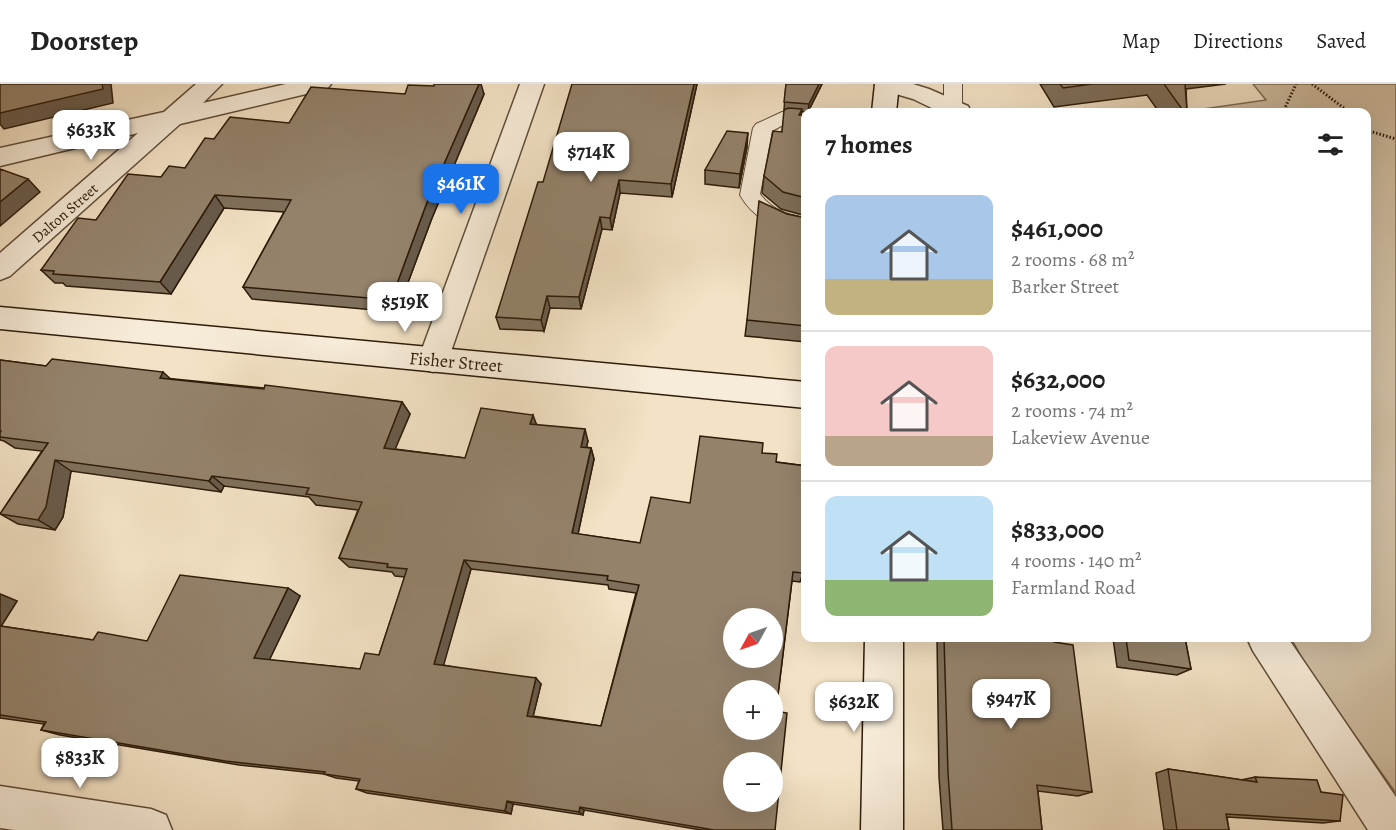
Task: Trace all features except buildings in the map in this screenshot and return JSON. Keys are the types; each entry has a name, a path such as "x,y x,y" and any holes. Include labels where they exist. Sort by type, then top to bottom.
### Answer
{"street":[{"name":"Dalton Street","path":"0,269 210,84"},
{"path":"0,157 319,84"},
{"path":"433,360 532,84"},
{"path":"884,108 887,84 955,101"},
{"name":"Fisher Street","path":"0,318 801,395"},
{"path":"882,830 884,642"},
{"path":"1269,642 1393,830"},
{"path":"0,807 151,830"}],"lane":[{"path":"801,119 782,118 763,128 750,195 757,207 767,216 801,225"}],"path":[{"path":"1285,108 1296,84"},
{"path":"1312,84 1344,108"},
{"path":"1371,130 1396,139"}],"shaded area":[{"path":"1253,84 1396,84 1396,793 1311,674 1293,642 1371,642 1371,108 1210,108 1266,100"}]}
